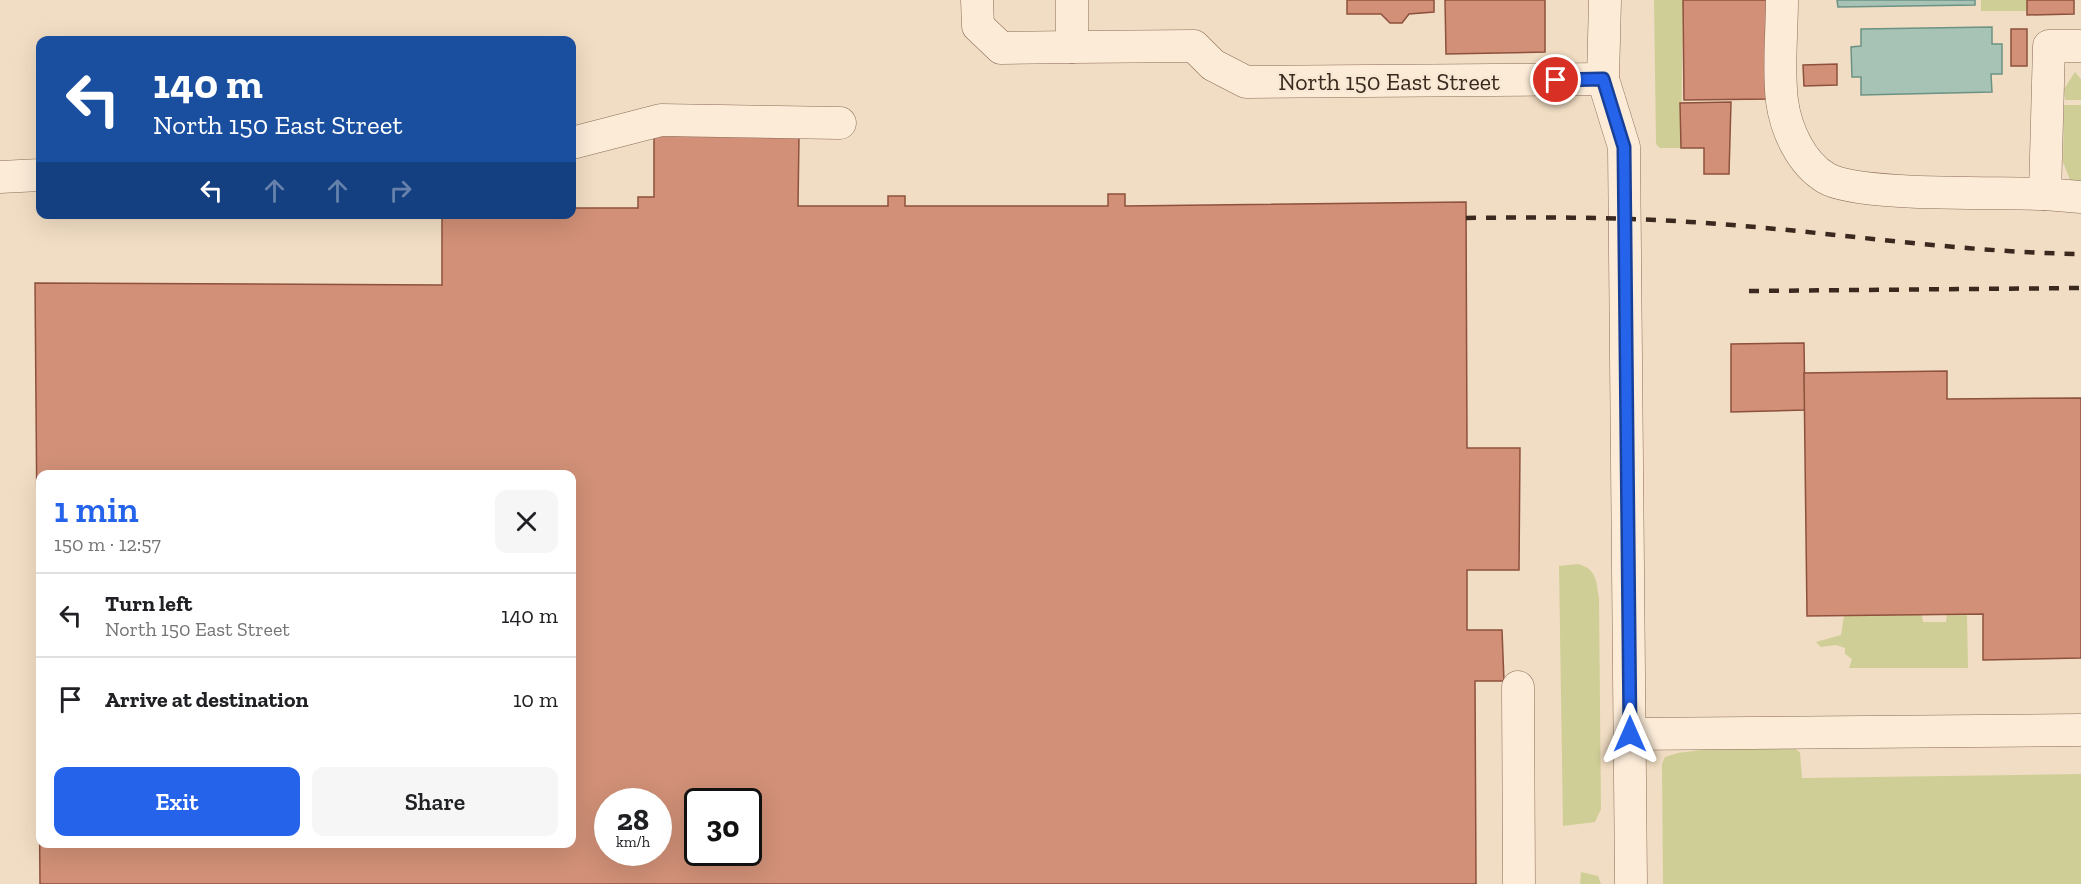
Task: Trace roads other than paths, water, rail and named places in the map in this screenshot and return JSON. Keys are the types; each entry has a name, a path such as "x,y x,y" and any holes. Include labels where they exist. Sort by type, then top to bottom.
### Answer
{"street":[{"path":"977,0 978,26 1001,48 1072,47 1072,0"},
{"path":"1605,0 1603,79 1624,147 1631,884"},
{"path":"1782,0 1782,102 1794,143 1808,163 1827,179 1862,189 2081,196"},
{"name":"North 150 East Street","path":"1072,47 1194,46 1213,64 1246,82 1603,79"},
{"path":"2045,194 2049,46 2081,46"},
{"path":"576,142 661,120 840,123"},
{"path":"0,177 36,175"},
{"path":"1518,687 1520,884"},
{"path":"1630,734 2081,730"}],"railway":[{"path":"1466,218 1662,220 1983,249 2081,254"},
{"path":"1749,291 2081,288"}]}
